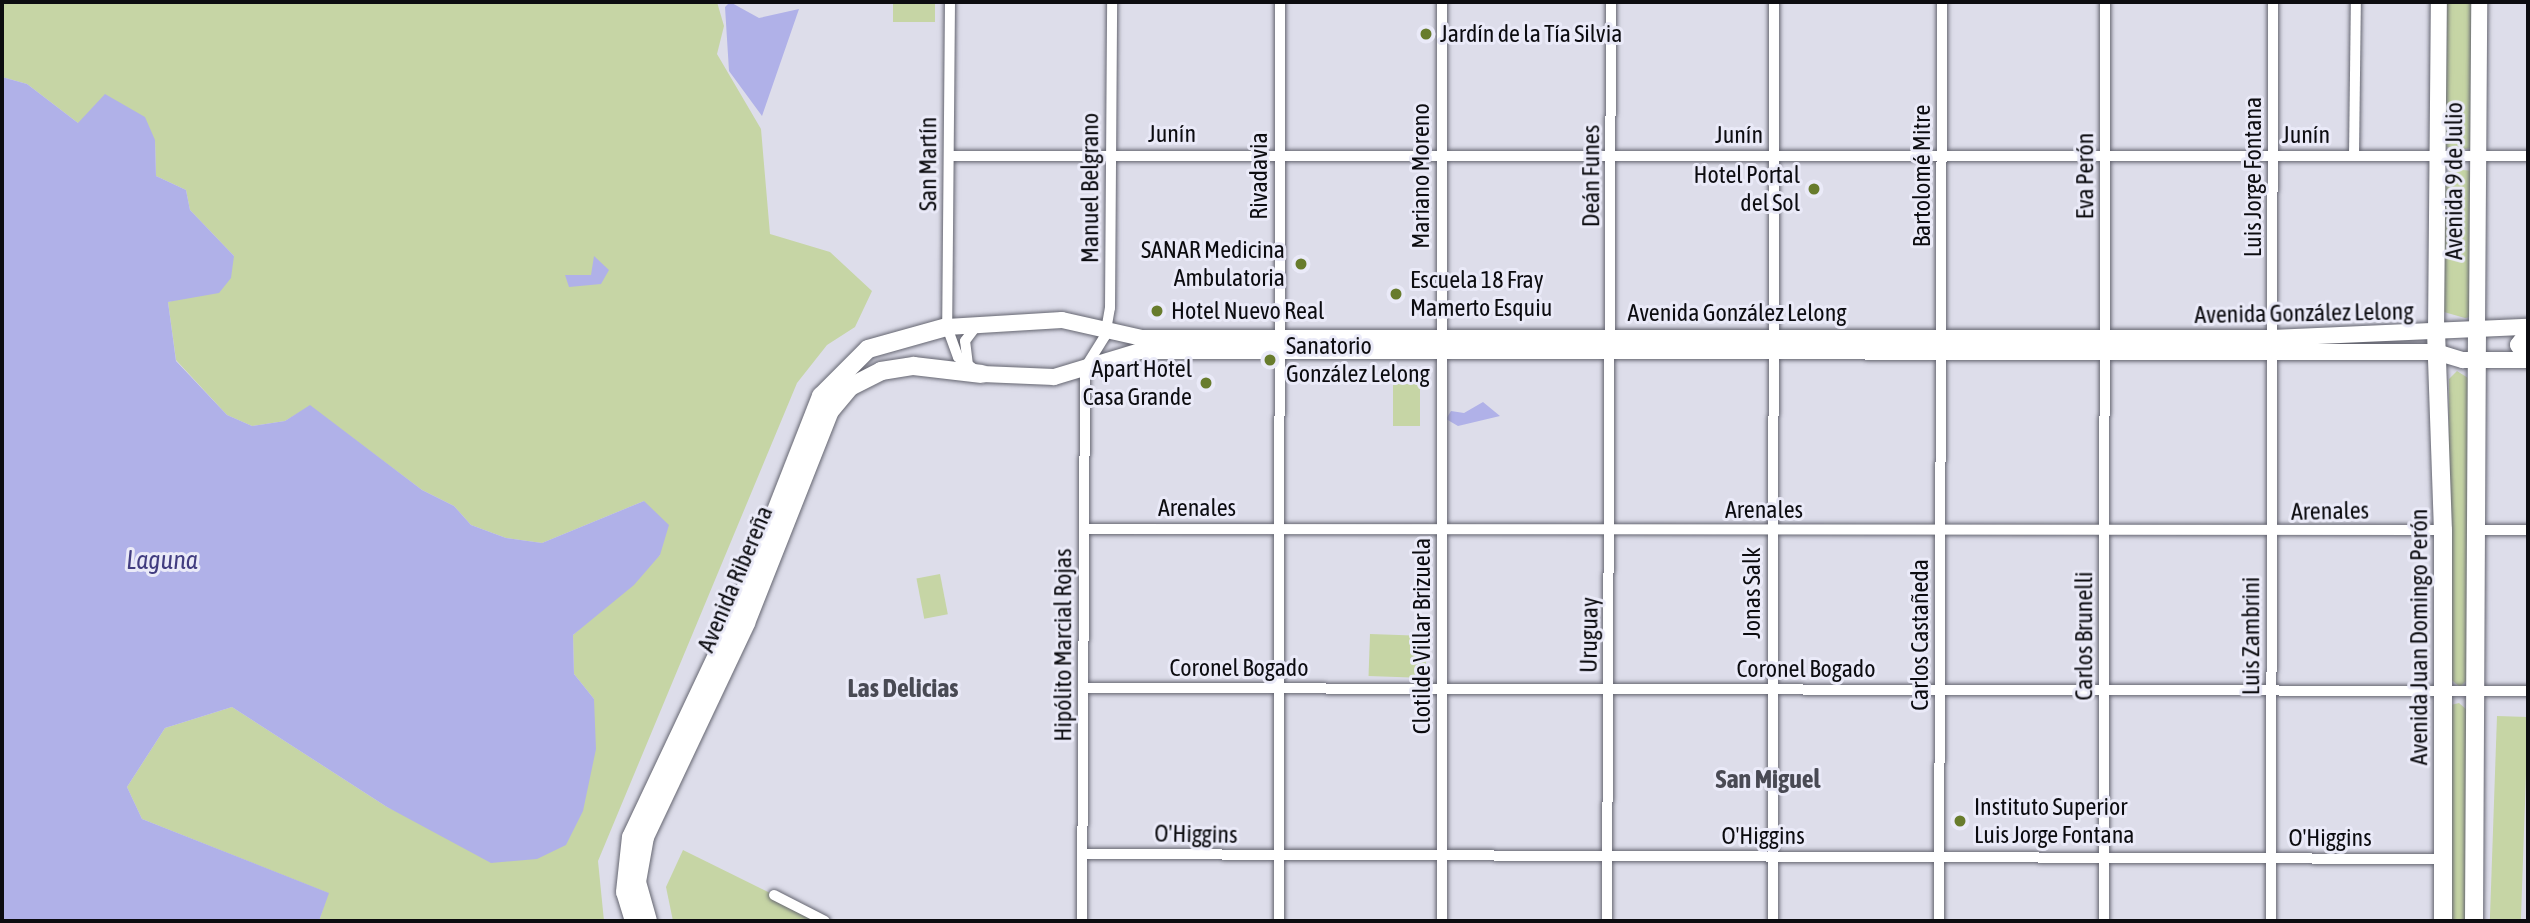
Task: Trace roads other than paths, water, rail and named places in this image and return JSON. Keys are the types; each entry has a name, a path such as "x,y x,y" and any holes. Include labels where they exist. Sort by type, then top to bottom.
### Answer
{"main road":[{"name":"Avenida 9 de Julio","path":"2439,2 2436,331 2440,353"},
{"name":"Avenida 9 de Julio","path":"2476,360 2480,157 2479,2"},
{"name":"Avenida González Lelong","path":"947,327 1062,320 1107,328 1152,344"},
{"name":"Avenida Ribereña","path":"634,921 625,892 631,836 732,623 821,396 868,349 947,327"},
{"name":"Avenida González Lelong","path":"2273,345 2477,327 2528,330"},
{"path":"2528,330 2518,345 2528,360"},
{"name":"Avenida González Lelong","path":"975,370 1054,377 1152,344 1279,343 2273,345 2440,353 2476,360 2528,360"},
{"name":"Avenida Juan Domingo Perón","path":"2440,353 2444,691 2443,921"},
{"path":"2474,921 2476,360"},
{"name":"Avenida Ribereña","path":"648,921 637,882 645,837 743,631 830,411 850,387 890,369 914,366 975,370"}],"street":[{"name":"San Martín","path":"947,327 950,2"},
{"name":"Manuel Belgrano","path":"1085,368 1107,328 1111,2"},
{"name":"Rivadavia","path":"1279,921 1280,2"},
{"name":"Mariano Moreno","path":"1442,2 1443,343"},
{"name":"Deán Funes","path":"1611,2 1612,343"},
{"name":"Jonas Salk","path":"1773,921 1774,2"},
{"name":"Bartolomé Mitre","path":"1942,2 1943,343"},
{"name":"Eva Perón","path":"2105,2 2106,344"},
{"name":"Luis Jorge Fontana","path":"2273,2 2273,345"},
{"path":"2354,156 2356,2"},
{"name":"Junín","path":"950,156 2528,156"},
{"path":"975,370 965,341 978,324"},
{"path":"947,327 953,348 975,370"},
{"name":"Clotilde Villar Brizuela","path":"1443,343 1443,921"},
{"name":"Uruguay","path":"1607,921 1612,343"},
{"name":"Carlos Castañeda","path":"1939,921 1943,343"},
{"name":"Carlos Brunelli","path":"2104,921 2106,344"},
{"name":"Luis Zambrini","path":"2271,921 2273,345"},
{"name":"Hipólito Marcial Rojas","path":"1082,921 1085,368"},
{"name":"Arenales","path":"1084,529 2272,533 2443,530"},
{"path":"2475,530 2528,530"},
{"name":"Coronel Bogado","path":"1083,688 2528,691"},
{"name":"O'Higgins","path":"1082,854 2444,859"},
{"path":"774,895 825,921"}],"water":[{"path":"730,2 759,18 799,9 762,116 729,71 725,7"},
{"name":"Laguna","path":"2,77 27,84 78,123 105,94 145,117 155,140 156,176 186,190 190,210 234,256 231,278 219,293 168,302 176,361 227,415 252,426 285,421 310,405 422,490 454,506 471,525 506,538 542,543 644,501 669,525 660,555 634,585 573,635 574,674 594,699 596,749 583,811 566,845 537,859 491,863 387,807 232,707 165,728 127,787 142,819 329,893 319,921 2,921"},
{"path":"594,256 609,270 601,284 569,287 565,275 591,275"},
{"path":"1483,402 1500,416 1458,426 1446,419 1451,411 1464,413"}],"place":[{"name":"Jardín de la Tía Silvia","path":"1426,34"},
{"name":"Hotel Portal del Sol","path":"1814,189"},
{"name":"SANAR Medicina Ambulatoria","path":"1301,264"},
{"name":"Escuela 18 Fray Mamerto Esquiu","path":"1396,294"},
{"name":"Hotel Nuevo Real","path":"1157,311"},
{"name":"Sanatorio González Lelong","path":"1270,360"},
{"name":"Apart Hotel Casa Grande","path":"1206,383"},
{"name":"Instituto Superior Luis Jorge Fontana","path":"1960,821"}],"district":[{"name":"Las Delicias","path":"903,689"},
{"name":"San Miguel","path":"1768,780"}]}
